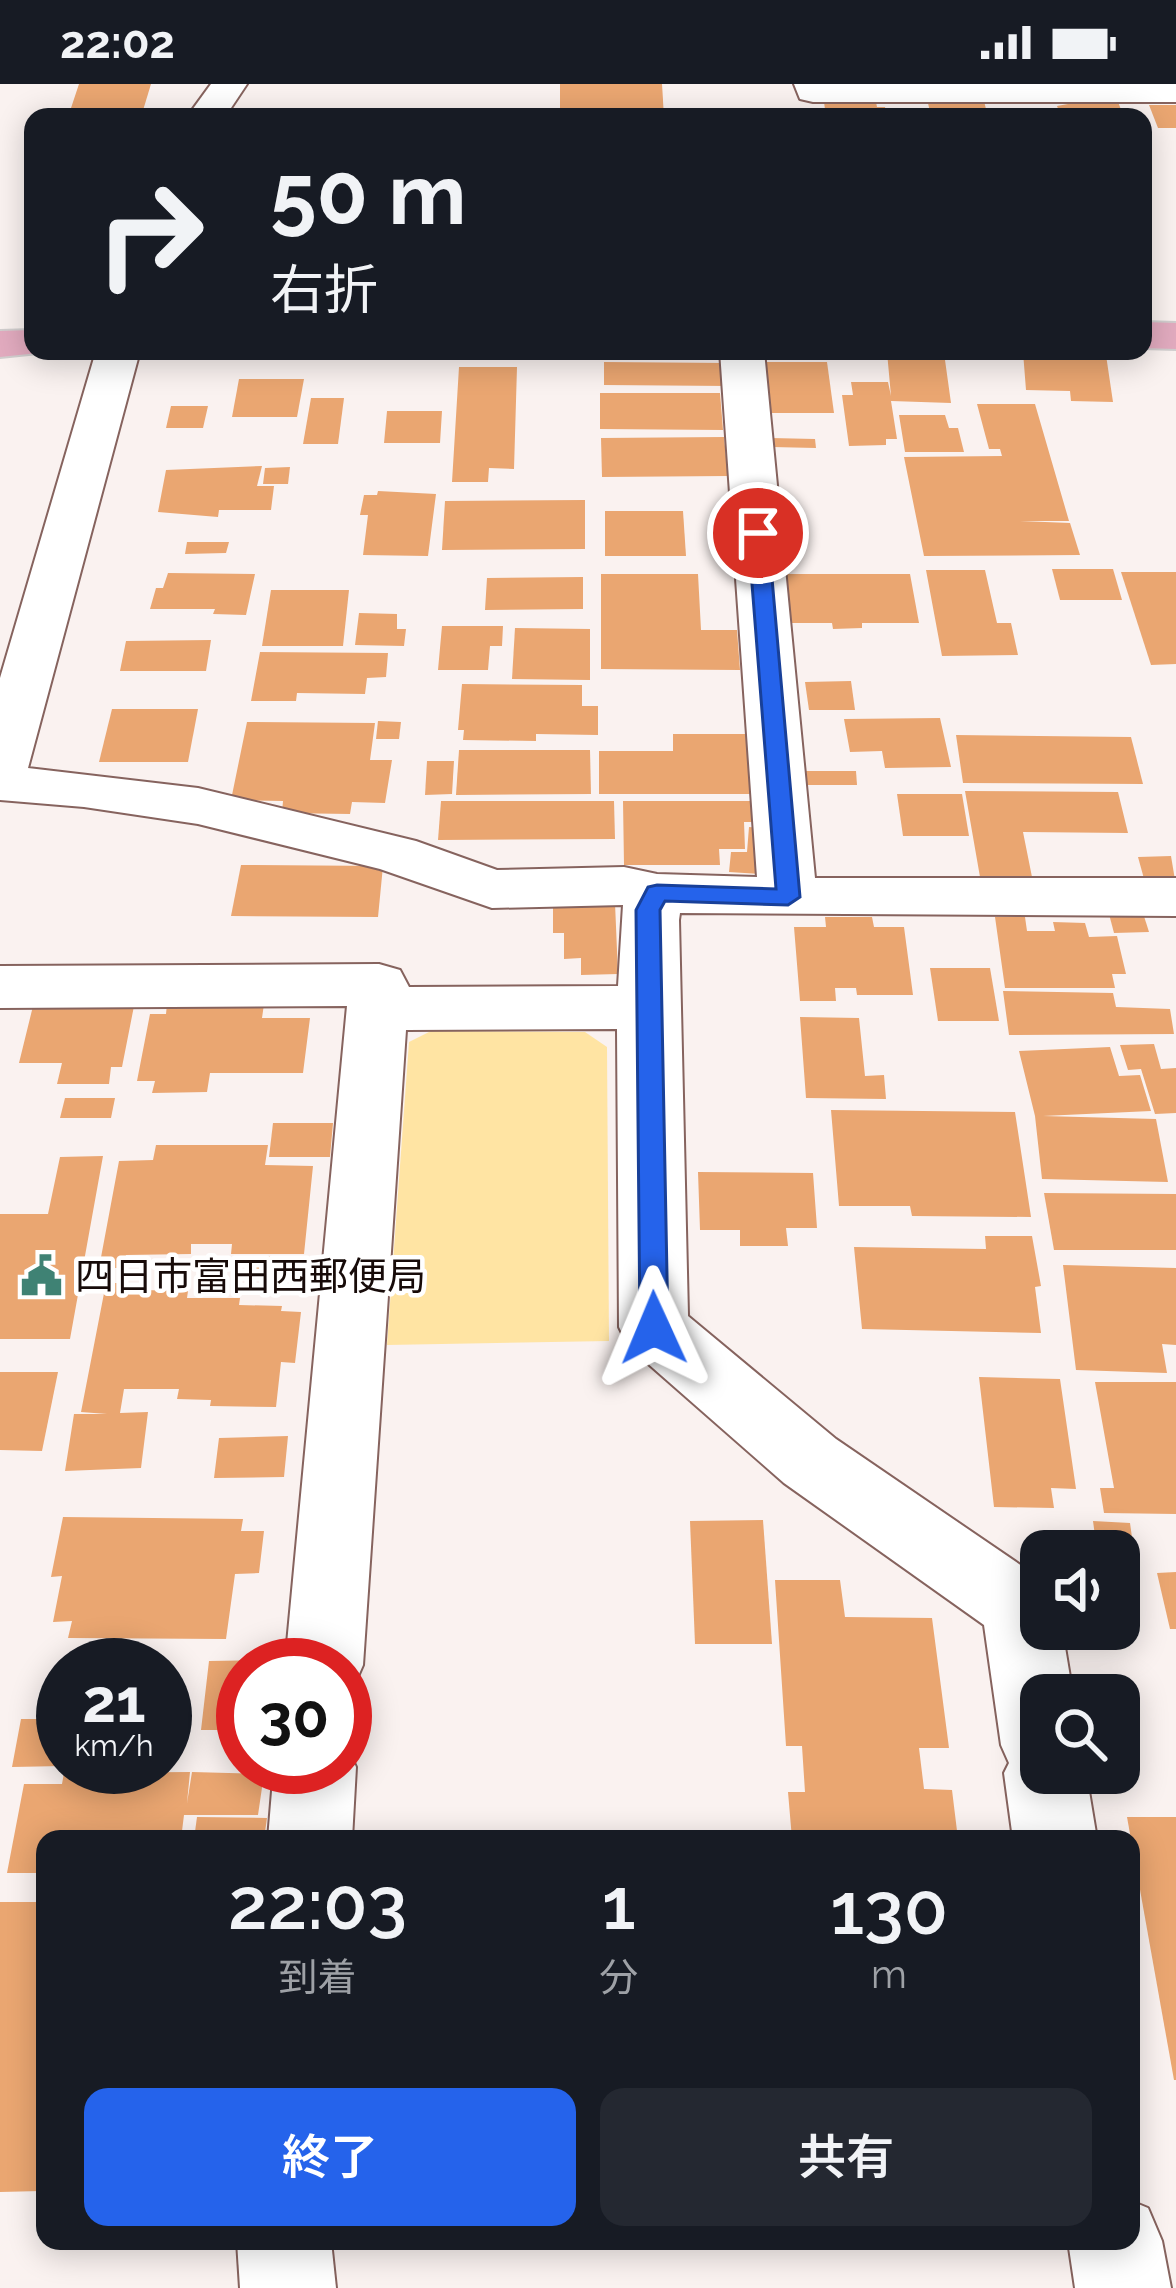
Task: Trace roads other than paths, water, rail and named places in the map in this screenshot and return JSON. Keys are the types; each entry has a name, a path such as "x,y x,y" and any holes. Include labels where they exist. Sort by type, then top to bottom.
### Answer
{"street":[{"path":"812,84 813,91 1176,91"},
{"path":"0,771 115,360"},
{"path":"743,360 788,897"},
{"path":"0,784 84,789 198,806 396,854 492,890 624,886 657,893 1173,906"},
{"path":"657,893 648,910 652,979 647,1007 654,1328 810,1461 1020,1607 1030,1674"},
{"path":"0,987 379,985 326,1638"},
{"path":"377,1009 647,1007"},
{"path":"311,1830 313,1794"},
{"path":"1048,1794 1054,1830"},
{"path":"285,2250 288,2288"},
{"path":"1117,2250 1123,2288"}],"place":[{"name":"四日市富田西郵便局","path":"41,1276"}]}
